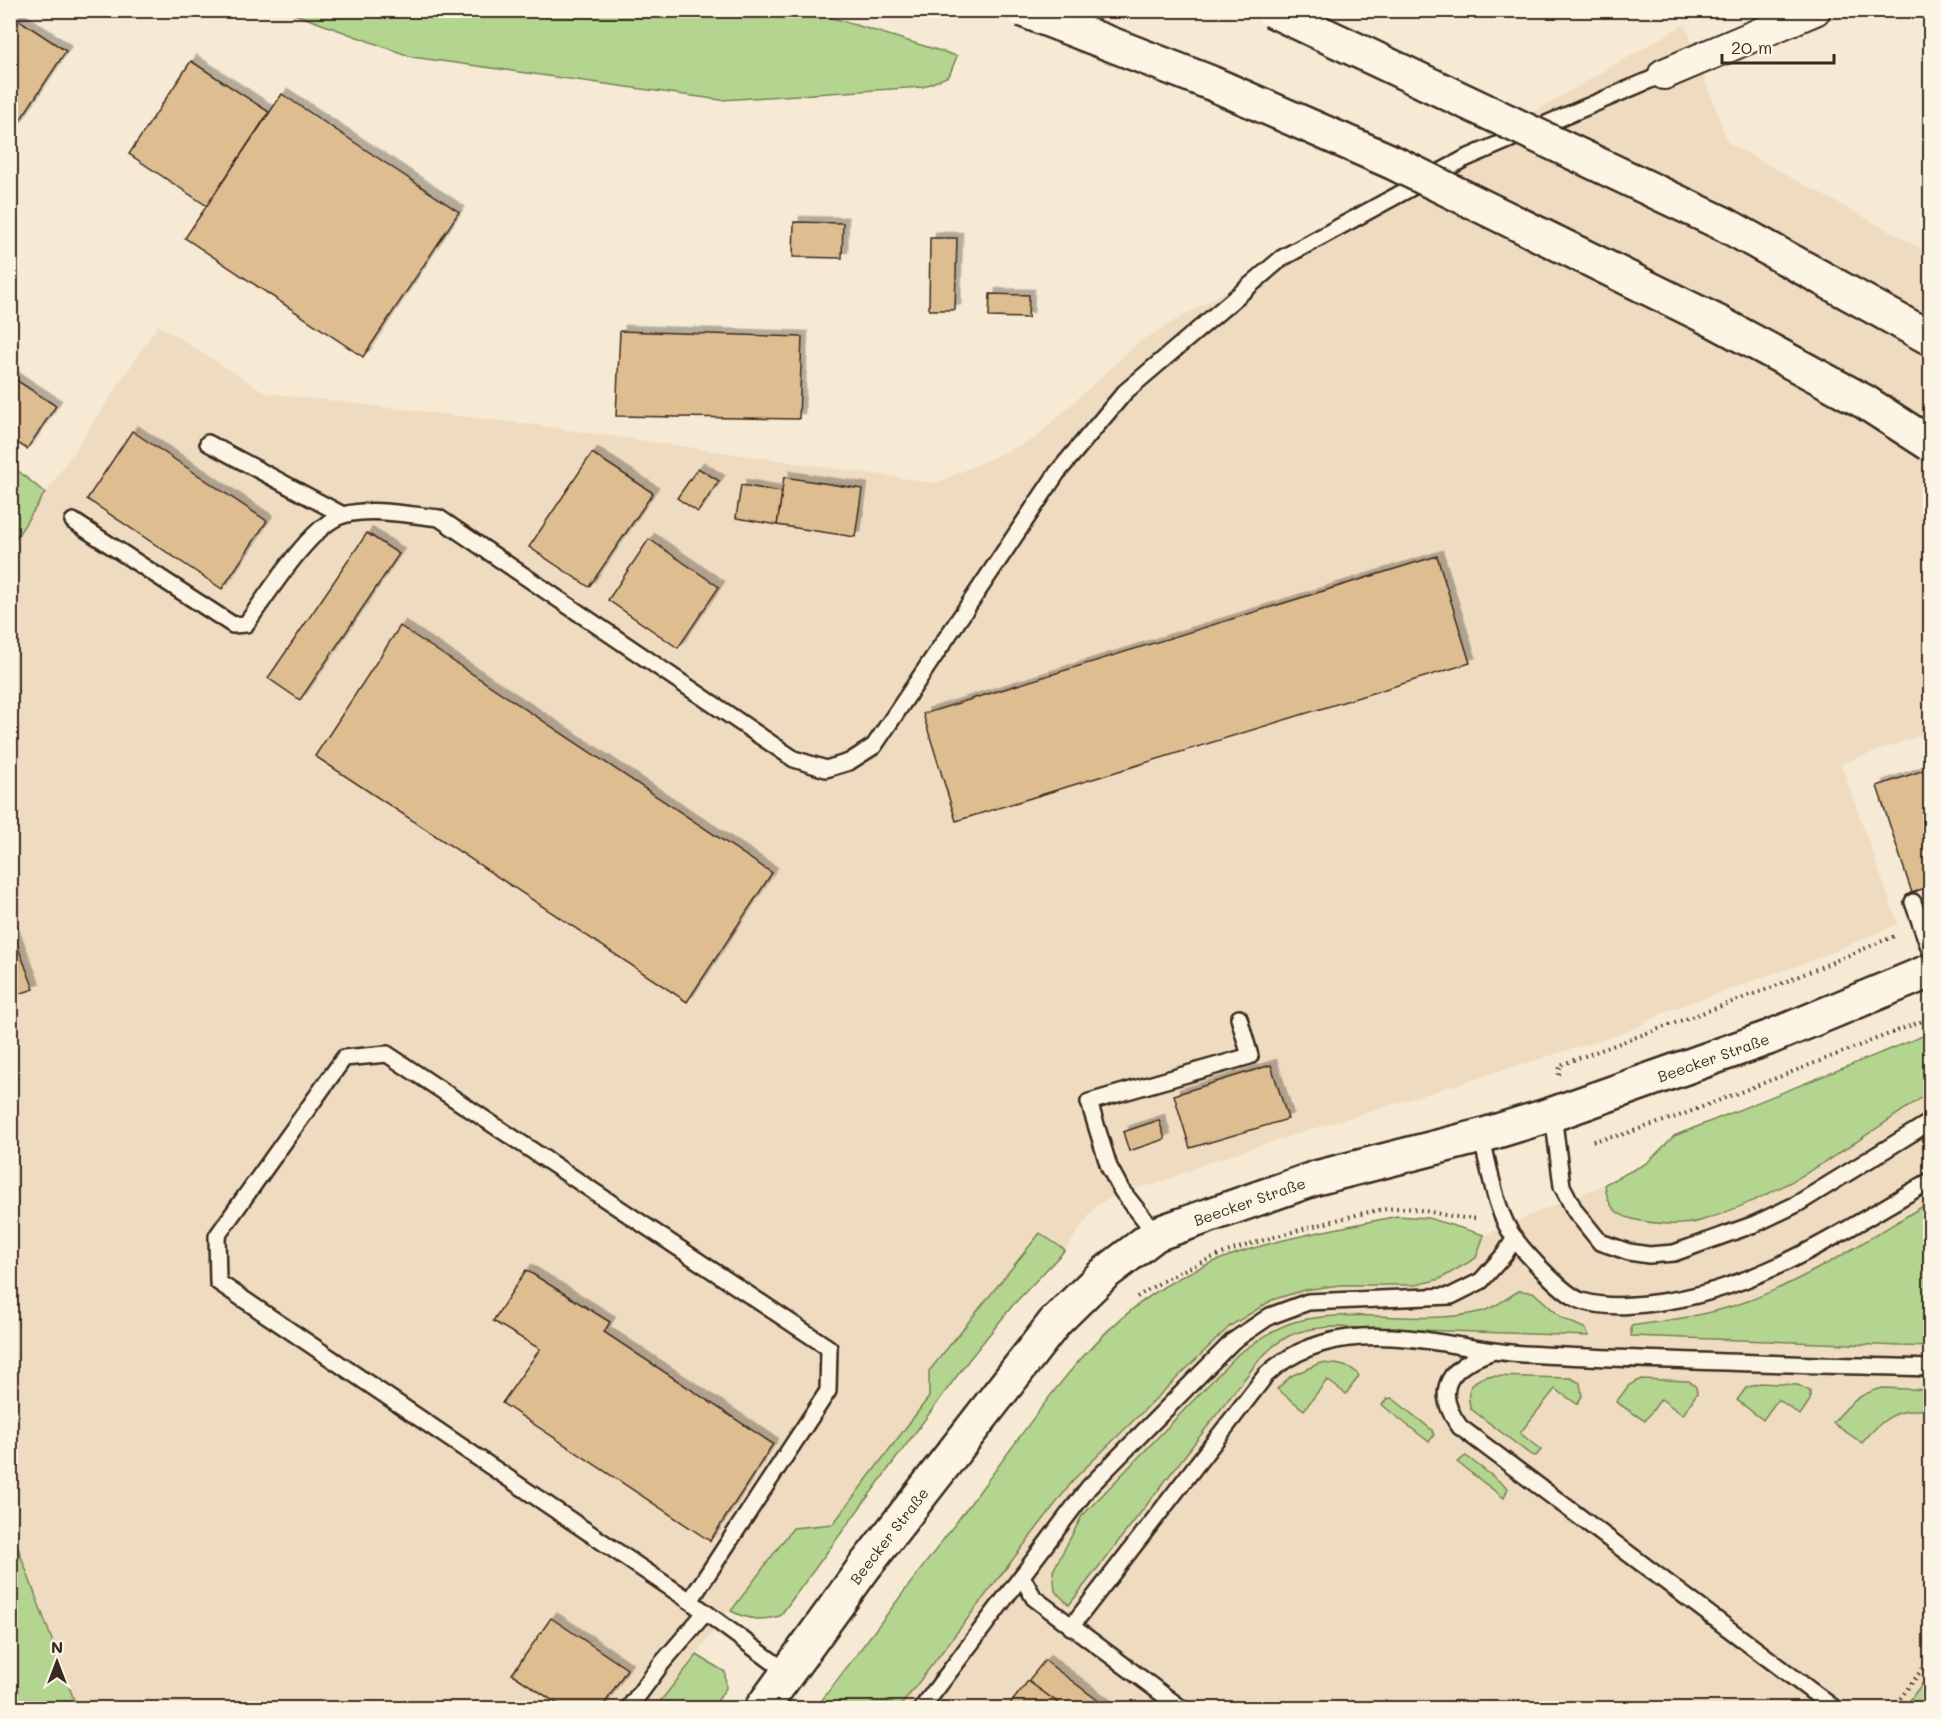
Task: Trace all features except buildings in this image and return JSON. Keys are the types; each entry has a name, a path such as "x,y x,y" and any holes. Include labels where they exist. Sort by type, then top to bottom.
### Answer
{"main road":[{"path":"1023,10 1211,83 1392,162 1717,322 1865,402 1930,444"},
{"path":"1272,10 1726,225 1930,338"},
{"name":"Beecker Straße","path":"762,1708 865,1566 1055,1322 1104,1274 1156,1234 1316,1178 1481,1136 1553,1114 1768,1038 1930,971"}],"street":[{"path":"1664,74 1815,10"}],"lane":[{"path":"73,521 233,625 246,624 306,543 323,525 343,515 379,512 439,518 794,759 826,769 849,762 874,746 1057,473 1125,392 1282,258 1464,159 1664,74"},
{"path":"208,443 343,515"},
{"path":"1913,902 1930,950"},
{"path":"1156,1234 1122,1191 1109,1167 1089,1102 1250,1056 1239,1018"},
{"path":"690,1602 828,1391 830,1348 387,1054 344,1058 218,1236 218,1282 690,1602 788,1673"},
{"path":"1553,1114 1562,1186 1575,1211 1600,1242 1629,1252 1649,1255 1693,1247 1755,1224 1797,1204 1930,1122"},
{"path":"1481,1136 1503,1215 1515,1238 1546,1274 1579,1300 1617,1307 1671,1301 1748,1281 1808,1252 1930,1181"},
{"path":"922,1708 1089,1487 1233,1341 1270,1316 1308,1302 1451,1296 1481,1281 1504,1255 1515,1238"},
{"path":"1071,1627 1266,1375 1281,1361 1300,1349 1360,1337 1449,1342 1491,1352 1625,1359 1930,1368"},
{"path":"1491,1352 1468,1360 1457,1368 1450,1380 1446,1401 1450,1414 1460,1427 1834,1708"},
{"path":"1022,1577 1034,1598 1181,1708"},
{"path":"629,1708 662,1663 705,1613"}],"path":[{"path":"1553,1114 1560,1065 1773,987 1921,924"},
{"path":"1558,1148 1621,1135 1679,1116 1930,1018"},
{"path":"1132,1300 1170,1275 1213,1255 1356,1215 1401,1208 1461,1218 1479,1218"},
{"path":"1893,1708 1930,1659"}],"shaded area":[{"path":"1685,24 1728,143 1930,253 1930,732 1841,764 1898,924 1816,959 1667,1011 1627,1032 1252,1148 1209,1162 1157,1184 1122,1191 1095,1207 1065,1250 1040,1233 929,1371 929,1397 833,1524 793,1528 655,1708 77,1708 11,1529 11,546 158,325 266,393 528,424 936,483 1034,439 1140,341"},
{"path":"1930,1033 1930,1708 816,1708 1052,1395 1102,1333 1140,1301 1181,1277 1224,1258 1275,1243 1397,1216 1428,1218 1484,1235 1605,1184 1647,1163 1674,1136"}],"green space":[{"path":"286,11 810,11 957,56 949,76 923,87 721,100 412,57"},
{"path":"11,465 45,493 11,546"},
{"path":"1930,1033 1930,1092 1791,1182 1731,1210 1686,1224 1663,1224 1633,1219 1620,1214 1611,1205 1605,1184 1647,1163 1674,1136"},
{"path":"1930,1202 1930,1347 1631,1336 1631,1326 1719,1310 1772,1291 1841,1256"},
{"path":"1397,1216 1428,1218 1484,1235 1476,1258 1440,1279 1416,1285 1340,1285 1304,1290 1272,1300 1230,1326 1076,1477 899,1708 816,1708 1049,1398 1095,1343 1121,1319 1149,1297 1179,1278 1231,1255 1286,1240"},
{"path":"1040,1233 1065,1250 1013,1305 968,1361 780,1616 755,1619 731,1611 793,1528 833,1524 929,1397 929,1371"},
{"path":"1519,1291 1533,1292 1562,1318 1586,1329 1589,1336 1335,1327 1297,1333 1278,1342 1252,1369 1069,1605 1055,1591 1053,1571 1082,1516 1238,1354 1258,1340 1294,1322 1317,1318 1436,1317 1483,1311"},
{"path":"1320,1363 1347,1367 1359,1376 1346,1394 1327,1380 1304,1410 1277,1389 1291,1376"},
{"path":"1488,1376 1571,1378 1580,1383 1582,1396 1577,1404 1555,1389 1520,1433 1541,1450 1536,1456 1531,1455 1471,1409 1470,1388 1477,1380"},
{"path":"1641,1379 1689,1381 1696,1387 1697,1393 1683,1415 1661,1399 1645,1421 1616,1402 1629,1385"},
{"path":"1760,1383 1798,1385 1810,1391 1810,1400 1800,1415 1778,1399 1763,1420 1737,1400 1746,1388"},
{"path":"1883,1388 1930,1390 1930,1410 1908,1411 1891,1416 1862,1443 1833,1423 1855,1401 1867,1393"},
{"path":"1392,1398 1432,1430 1434,1435 1429,1442 1382,1405 1387,1399"},
{"path":"1466,1456 1508,1488 1504,1498 1457,1462"},
{"path":"11,1529 77,1708 11,1708"},
{"path":"697,1655 725,1672 726,1688 713,1708 655,1708"},
{"path":"1930,1673 1930,1690 1917,1708 1904,1708"}]}
